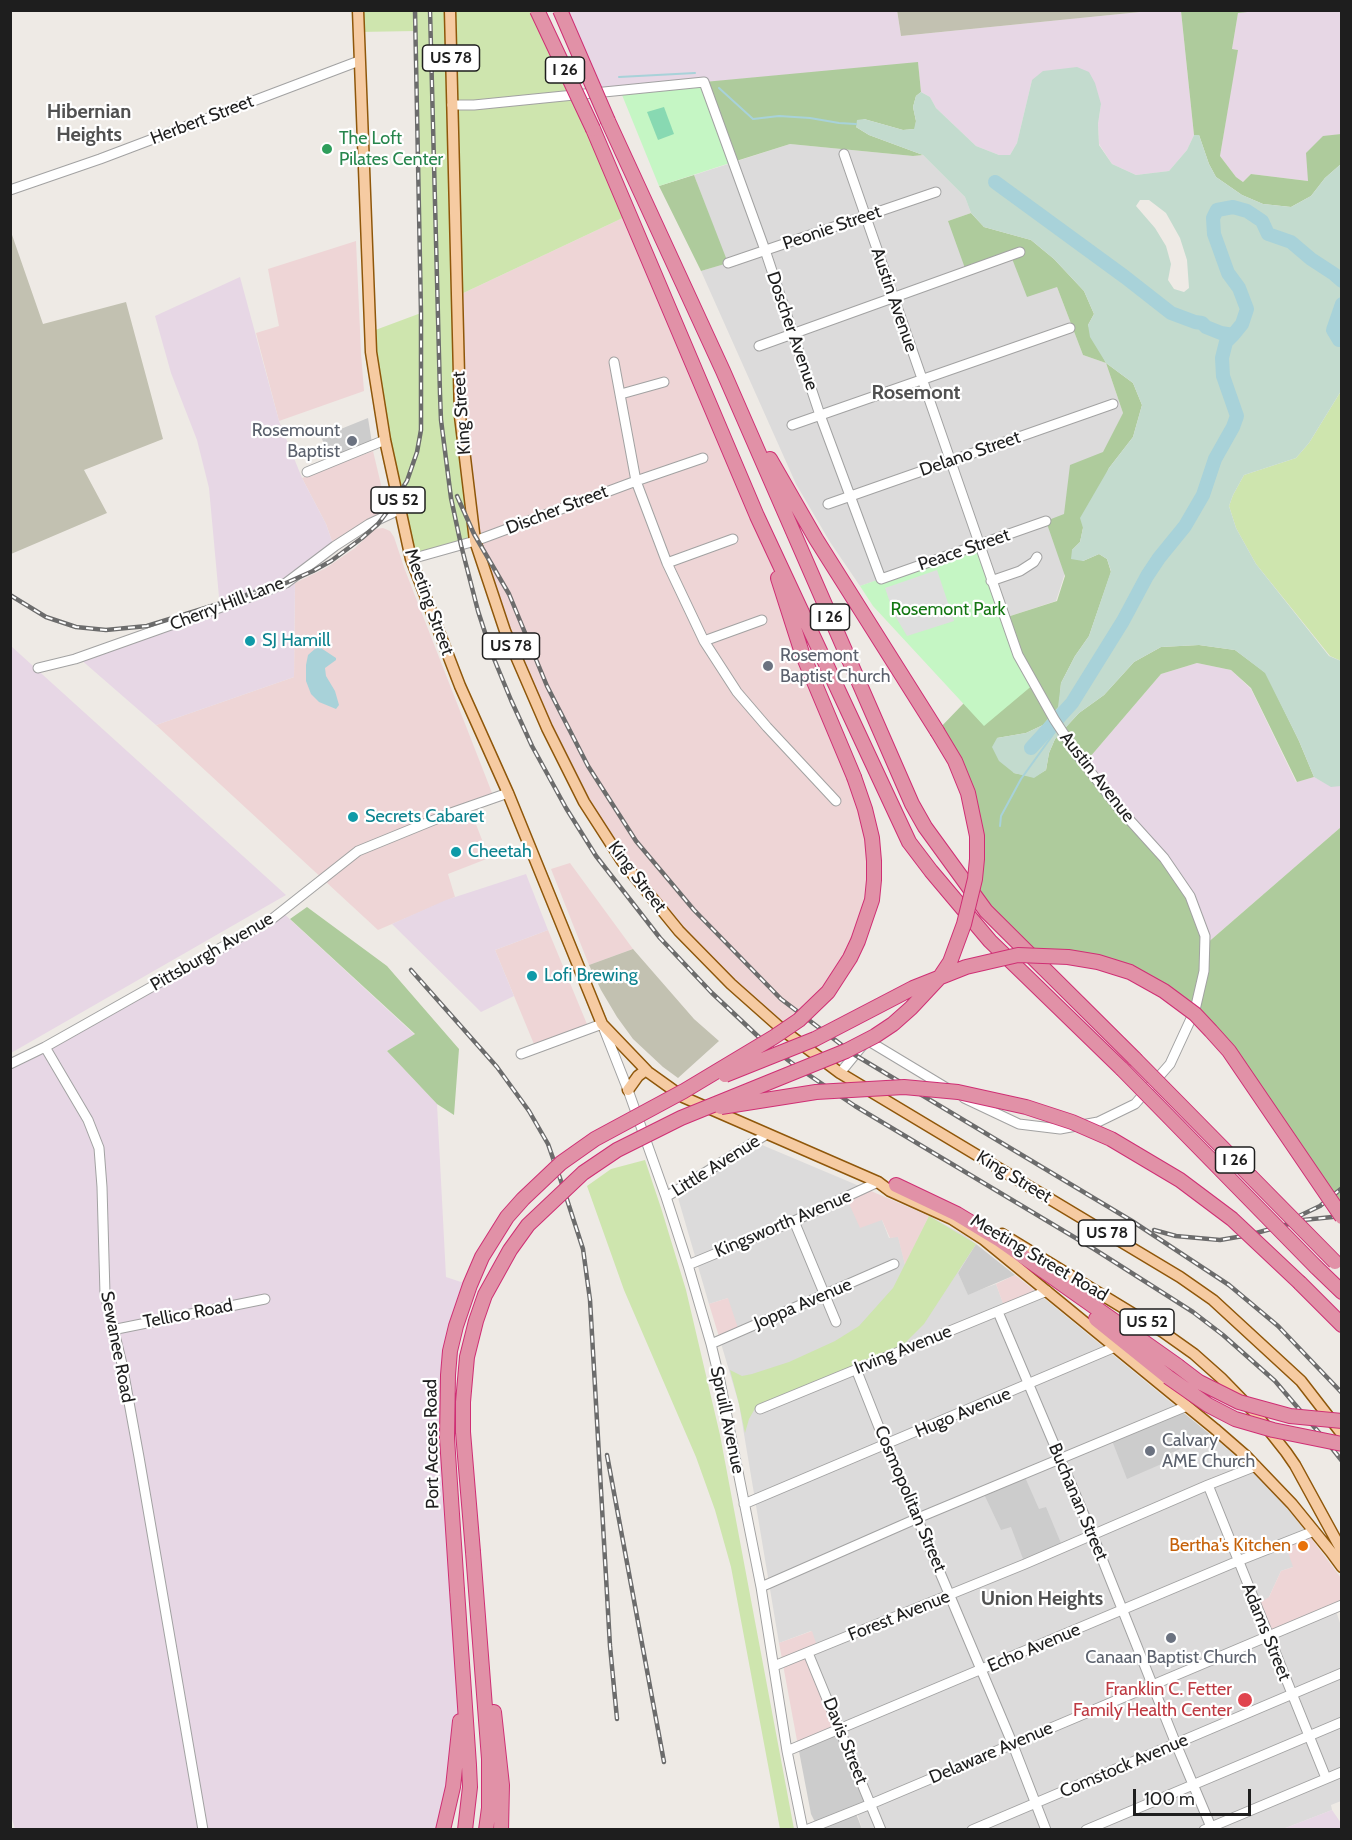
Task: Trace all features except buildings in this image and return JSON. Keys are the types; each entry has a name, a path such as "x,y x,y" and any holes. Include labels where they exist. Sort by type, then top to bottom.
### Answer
{"highway":[{"name":"I 26","path":"537,10 593,129 757,516 909,842 990,942 1122,1069 1341,1292"},
{"name":"I 26","path":"560,10 608,121 723,371 916,812 986,911 1338,1265"},
{"path":"681,1118 846,1051 875,1036 902,1017 940,977 950,962 964,924 975,879 977,859 977,836 968,793 955,761 806,524 723,371"},
{"path":"684,1091 799,1020 828,992 850,958 865,924 872,900 874,861 872,838 865,809 802,653 757,516"},
{"path":"684,1091 815,1039 914,988 966,967 1018,956 1068,957 1098,962 1130,972 1164,991 1195,1014 1211,1030 1229,1051 1341,1217"},
{"path":"681,1118 720,1107 788,1095 876,1088 913,1088 958,1092 1026,1107 1072,1122 1111,1139 1180,1180 1232,1219 1341,1325"},
{"name":"Port Access Road","path":"465,1830 470,1787 446,1408 450,1351 456,1326 482,1257 507,1217 522,1199 561,1163 595,1139 684,1091"},
{"name":"Port Access Road","path":"486,1830 489,1808 489,1772 463,1432 467,1357 476,1321 485,1295 510,1250 528,1225 552,1200 583,1173 617,1150 681,1118"},
{"path":"896,1185 957,1214 1000,1240 1199,1382 1221,1395 1290,1416 1341,1421"},
{"path":"933,1210 976,1231 1011,1254 1062,1291 1168,1377 1208,1405 1235,1419 1273,1430 1341,1444"},
{"path":"443,1830 453,1787 458,1749 462,1659"},
{"path":"482,1659 492,1702 500,1756 503,1808 501,1830"}],"main road":[{"name":"Meeting Street","path":"358,10 371,352 385,440 411,559 460,686 508,793 602,1024"},
{"name":"King Street","path":"450,10 460,416 475,541 505,631 547,728 584,802 622,861 679,932 731,984 784,1031 840,1073 1180,1277 1213,1300 1301,1380 1341,1434"},
{"name":"Meeting Street Road","path":"602,1024 646,1070 683,1097 878,1182 890,1191 933,1210 976,1234 1187,1406 1256,1466 1292,1504 1341,1567"},
{"path":"628,1090 638,1076 646,1070"},
{"name":"Meeting Street Road","path":"878,1182 896,1185 950,1207 990,1227 1163,1332 1194,1354 1256,1414 1286,1452 1341,1551"}],"street":[{"name":"Herbert Street","path":"10,190 100,159 359,61"},
{"name":"Doscher Avenue","path":"452,105 474,105 704,82 794,333 820,415 881,579"},
{"name":"Austin Avenue","path":"840,1073 867,1040 961,1096 1018,1124 1060,1129 1098,1122 1135,1104 1170,1064 1195,1010 1204,971 1205,936 1190,896 1164,858 1117,806 1059,729 1018,655 844,154"},
{"name":"Peonie Street","path":"728,263 936,192"},
{"path":"759,346 1020,252"},
{"path":"792,425 1070,328"},
{"path":"614,362 636,481 667,563 704,641 737,692 767,728 836,801"},
{"path":"621,394 664,382"},
{"name":"Delano Street","path":"828,504 1113,404"},
{"path":"307,472 385,440"},
{"name":"Discher Street","path":"411,559 475,541 703,458"},
{"name":"Cherry Hill Lane","path":"38,668 75,659 286,583 369,524 385,515 401,510"},
{"name":"Peace Street","path":"881,579 1046,521"},
{"path":"667,563 733,539"},
{"path":"992,581 1020,571 1037,558"},
{"path":"704,641 762,620"},
{"name":"Pittsburgh Avenue","path":"10,1064 45,1047 272,920 358,850 508,793"},
{"path":"521,1054 602,1024"},
{"name":"Spruill Avenue","path":"602,1024 666,1197 711,1344 761,1587 787,1751 805,1830"},
{"name":"Sewanee Road","path":"45,1047 88,1120 99,1148 105,1294 122,1364 203,1830"},
{"name":"Little Avenue","path":"666,1197 767,1134"},
{"name":"Kingsworth Avenue","path":"688,1264 794,1221 878,1182"},
{"path":"794,1221 836,1322"},
{"name":"Joppa Avenue","path":"711,1344 894,1264"},
{"name":"Irving Avenue","path":"760,1409 1047,1291"},
{"name":"Tellico Road","path":"112,1330 265,1299"},
{"name":"Buchanan Street","path":"998,1312 1093,1536 1193,1785 1208,1828"},
{"name":"Hugo Avenue","path":"744,1504 1115,1347"},
{"name":"Cosmopolitan Street","path":"856,1369 1013,1744 1046,1830"},
{"path":"761,1587 918,1518 1187,1406"},
{"name":"Forest Avenue","path":"774,1666 1093,1536 1256,1466"},
{"name":"Adams Street","path":"1208,1485 1326,1778"},
{"name":"Echo Avenue","path":"787,1751 1314,1531"},
{"name":"Delaware Avenue","path":"805,1830 1341,1605"},
{"name":"Davis Street","path":"808,1653 881,1830"},
{"name":"Comstock Avenue","path":"972,1830 1341,1673"},
{"path":"1086,1830 1341,1722"},
{"path":"1208,1828 1341,1772"}],"shaded area":[{"path":"897,10 1150,10 1150,11 901,36"},
{"path":"1257,10 1341,11 1341,134 1323,137 1308,181 1251,174 1243,182 1236,177 1220,156 1237,50 1232,49 1238,13"},
{"path":"561,11 897,11 901,36 1150,11 1181,11 1194,135 1187,150 1169,171 1136,175 1112,164 1099,144 1098,124 1101,104 1032,80 1017,143 1010,155 999,155 976,146 936,108 930,97 921,92 918,63 598,92"},
{"name":"Rosemont","path":"790,144 913,156 923,155 965,197 971,213 948,221 1011,255 1057,287 1083,355 1106,363 1123,413 1104,452 1056,601 1004,618 881,579 860,586 830,542 796,484 701,271 727,263 694,175"},
{"path":"629,215 757,516 802,653 854,777 874,880 850,958 784,1031 731,984 622,861 547,728 474,534 460,416 457,296"},
{"path":"11,232 43,324 126,302 163,439 84,470 107,513 11,554"},
{"path":"356,241 364,391 279,421 256,333 279,326 268,269"},
{"path":"240,277 279,421 302,478 326,524 334,547 295,577 294,677 156,725 79,658 220,608 209,488 197,440 171,373 155,316"},
{"name":"Rosemount Baptist","path":"368,418 372,443 331,458 321,437"},
{"path":"373,451 388,514 334,547 326,524 302,478"},
{"path":"383,528 390,531 394,537 494,798 469,806 489,858 448,874 455,897 378,930 156,725 294,677 295,583 326,568 355,548 375,529"},
{"path":"937,570 954,621 907,636 894,614 885,588"},
{"path":"11,646 286,895 11,1053"},
{"path":"1197,663 1231,670 1251,689 1296,782 1314,777 1331,786 1341,786 1341,827 1205,945 1084,764 1161,674"},
{"path":"570,863 633,949 589,965 551,869"},
{"path":"526,874 548,930 495,950 514,996 481,1012 392,924 446,900"},
{"path":"282,912 415,1035 387,1051 437,1104 446,1277 470,1285 451,1351 461,1717 443,1829 15,1829 10,1812 10,1064"},
{"path":"548,930 589,1029 536,1049 495,950"},
{"path":"633,949 694,1019 719,1041 678,1078 633,1039 617,1017 589,965"},
{"name":"Union Heights","path":"755,1142 864,1188 889,1238 898,1236 905,1264 929,1216 966,1236 976,1244 958,1273 968,1294 996,1284 1005,1308 1039,1294 1179,1409 1111,1438 1173,1459 1171,1453 1212,1436 1255,1472 1281,1500 1308,1534 1293,1567 1281,1571 1269,1597 1335,1608 1341,1626 1341,1801 1331,1805 1332,1810 1283,1829 862,1829 808,1653 811,1631 779,1643 739,1404 720,1340 728,1298 709,1304 676,1191"},
{"path":"864,1188 929,1216 905,1265 898,1237 890,1238 882,1220 860,1228 846,1197"},
{"path":"976,1244 1015,1275 968,1295 958,1273"},
{"path":"1015,1275 1039,1294 1005,1309 996,1284"},
{"path":"728,1298 739,1331 720,1340 709,1304"},
{"path":"1179,1409 1212,1436 1171,1453 1173,1459 1127,1479 1111,1438"},
{"path":"1024,1475 1039,1509 1046,1507 1063,1548 1025,1564 1011,1527 1001,1530 983,1492"},
{"path":"1308,1534 1341,1578 1341,1605 1268,1636 1256,1605 1269,1597 1281,1571 1293,1567 1285,1543"},
{"path":"812,1631 818,1649 809,1653 840,1728 798,1746 779,1643"},
{"path":"840,1728 871,1804 855,1811 862,1829 815,1829 798,1746"},
{"path":"1332,1810 1341,1823 1341,1829 1283,1829"}],"green space":[{"path":"358,11 537,11 629,215 457,296 460,416 475,541 411,559 370,332 421,313 416,31 358,32"},
{"path":"1181,11 1257,11 1238,13 1232,49 1238,50 1220,156 1236,177 1243,182 1251,174 1308,181 1306,153 1323,136 1341,134 1341,164 1325,178 1311,196 1291,207 1263,204 1242,195 1216,177 1199,135 1194,135"},
{"path":"918,62 921,92 916,96 913,107 915,129 903,130 864,119 856,127 869,135 923,155 913,156 790,144 733,162 704,82"},
{"path":"1077,67 1089,72 1101,104 1098,124 1099,145 1112,164 1136,175 1169,171 1187,150 1194,135 1199,135 1216,177 1242,195 1263,204 1291,207 1311,196 1325,178 1341,164 1341,391 1309,443 1296,458 1244,475 1229,506 1236,528 1256,564 1329,656 1341,661 1341,786 1331,787 1314,777 1265,673 1235,650 1199,645 1161,647 1134,662 1104,695 1079,713 1055,739 1049,753 1046,770 1034,778 1014,773 999,761 992,747 997,738 1026,733 1043,725 1058,707 1061,683 1089,636 1111,571 1107,559 1099,554 1083,561 1071,559 1072,550 1080,542 1083,528 1080,518 1109,468 1133,437 1142,405 1133,383 1106,363 1090,337 1088,325 1094,314 1084,291 1054,259 1031,240 984,227 971,213 965,197 923,155 869,135 856,127 857,120 864,119 903,130 914,129 916,121 913,107 916,96 921,92 930,97 936,108 976,146 999,155 1010,155 1017,143 1032,80 1043,71","holes":["1140,200 1149,200 1166,213 1180,238 1187,260 1189,288 1184,292 1174,289 1168,280 1171,264 1166,246 1155,228 1136,206"]},
{"path":"704,82 733,162 659,186 620,90"},
{"path":"664,107 674,134 658,140 647,112"},
{"path":"694,175 728,263 701,271 659,186"},
{"path":"971,213 984,227 1031,240 1054,259 1084,291 1094,314 1088,325 1106,363 1083,355 1057,287 1027,297 1011,256 966,271 948,221"},
{"path":"1106,363 1133,383 1142,405 1133,437 1109,468 1083,528 1080,542 1072,550 1083,561 1099,554 1107,559 1111,572 1089,636 1061,683 1059,707 1043,725 1026,733 997,738 1014,773 1034,777 1046,770 1049,753 1055,739 1079,713 1104,695 1134,662 1161,647 1199,645 1235,650 1266,673 1314,777 1297,782 1251,688 1231,670 1197,663 1161,674 1084,764 1190,896 1205,945 1341,827 1341,1209 1221,1040 1130,972 1030,954 972,892 973,815 937,731 964,703 984,725 1004,618 1057,601 1065,576 1046,521 1064,514 1070,465 1103,452 1123,413"},
{"path":"1341,391 1341,661 1330,656 1256,564 1236,528 1229,506 1244,475 1296,458 1309,443"},
{"name":"Rosemont Park","path":"978,545 1034,684 984,726 873,606 860,586"},
{"path":"307,907 387,966 459,1049 454,1115 437,1104 387,1051 415,1034 290,919"},
{"path":"645,1160 686,1290 720,1435 794,1829 780,1829 731,1567 715,1510 696,1457 624,1290 587,1186 611,1169"},
{"path":"929,1216 976,1244 924,1324 903,1345 757,1405 749,1419 745,1433 730,1370 742,1376 789,1362 835,1341 859,1326 893,1288"}],"water":[{"path":"316,648 321,648 336,658 325,668 326,676 335,691 339,705 336,709 319,702 311,694 306,681 308,655"}],"waterway":[{"path":"619,77 695,73"},
{"path":"719,88 753,119 779,116 856,124"},
{"path":"995,182 1171,313 1202,323 1221,333 1233,335"},
{"path":"1031,748 1072,703 1123,621 1147,576 1185,526 1203,495 1215,459 1237,416 1223,376 1222,358 1226,342 1242,324 1247,309 1239,288 1228,273 1214,234 1213,218 1217,210 1233,207 1247,211 1262,221 1268,234 1291,242 1342,281"},
{"path":"1342,304 1333,330 1339,340 1342,340"},
{"path":"1061,724 1106,658 1185,520"},
{"path":"1000,826 1001,816 1021,779 1057,729"}],"railway":[{"path":"10,595 46,617 76,627 106,630 147,626 286,583 313,571 362,538 378,524 387,512 407,481 417,452 421,430 415,10"},
{"path":"430,10 441,420 451,498 478,611 492,654 532,746 596,856 660,938 712,993 763,1041 855,1106 1094,1249 1193,1312 1275,1381 1342,1461"},
{"path":"457,496 474,534 509,594 547,686 588,766 636,841 694,910 781,999 855,1055 1132,1221 1229,1285 1278,1326 1342,1393"},
{"path":"411,970 497,1067 529,1111 548,1144 583,1249 590,1300 610,1646 617,1719"},
{"path":"1297,1217 1320,1206 1342,1188"},
{"path":"1154,1230 1176,1236 1220,1240 1249,1235 1303,1220 1342,1216"},
{"path":"607,1455 664,1762"}],"place":[{"name":"The Loft Pilates Center","path":"327,149"},
{"name":"Rosemount Baptist","path":"352,441"},
{"name":"SJ Hamill","path":"250,641"},
{"name":"Rosemont Baptist Church","path":"768,666"},
{"name":"Secrets Cabaret","path":"353,817"},
{"name":"Cheetah","path":"456,852"},
{"name":"Lofi Brewing","path":"532,976"},
{"name":"Calvary AME Church","path":"1150,1451"},
{"name":"Bertha's Kitchen","path":"1303,1546"},
{"name":"Canaan Baptist Church","path":"1171,1638"},
{"name":"Franklin C. Fetter Family Health Center","path":"1245,1700"}],"district":[{"name":"Hibernian Heights","path":"89,124"},
{"name":"Rosemont","path":"916,393"},
{"name":"Union Heights","path":"1042,1599"}]}
